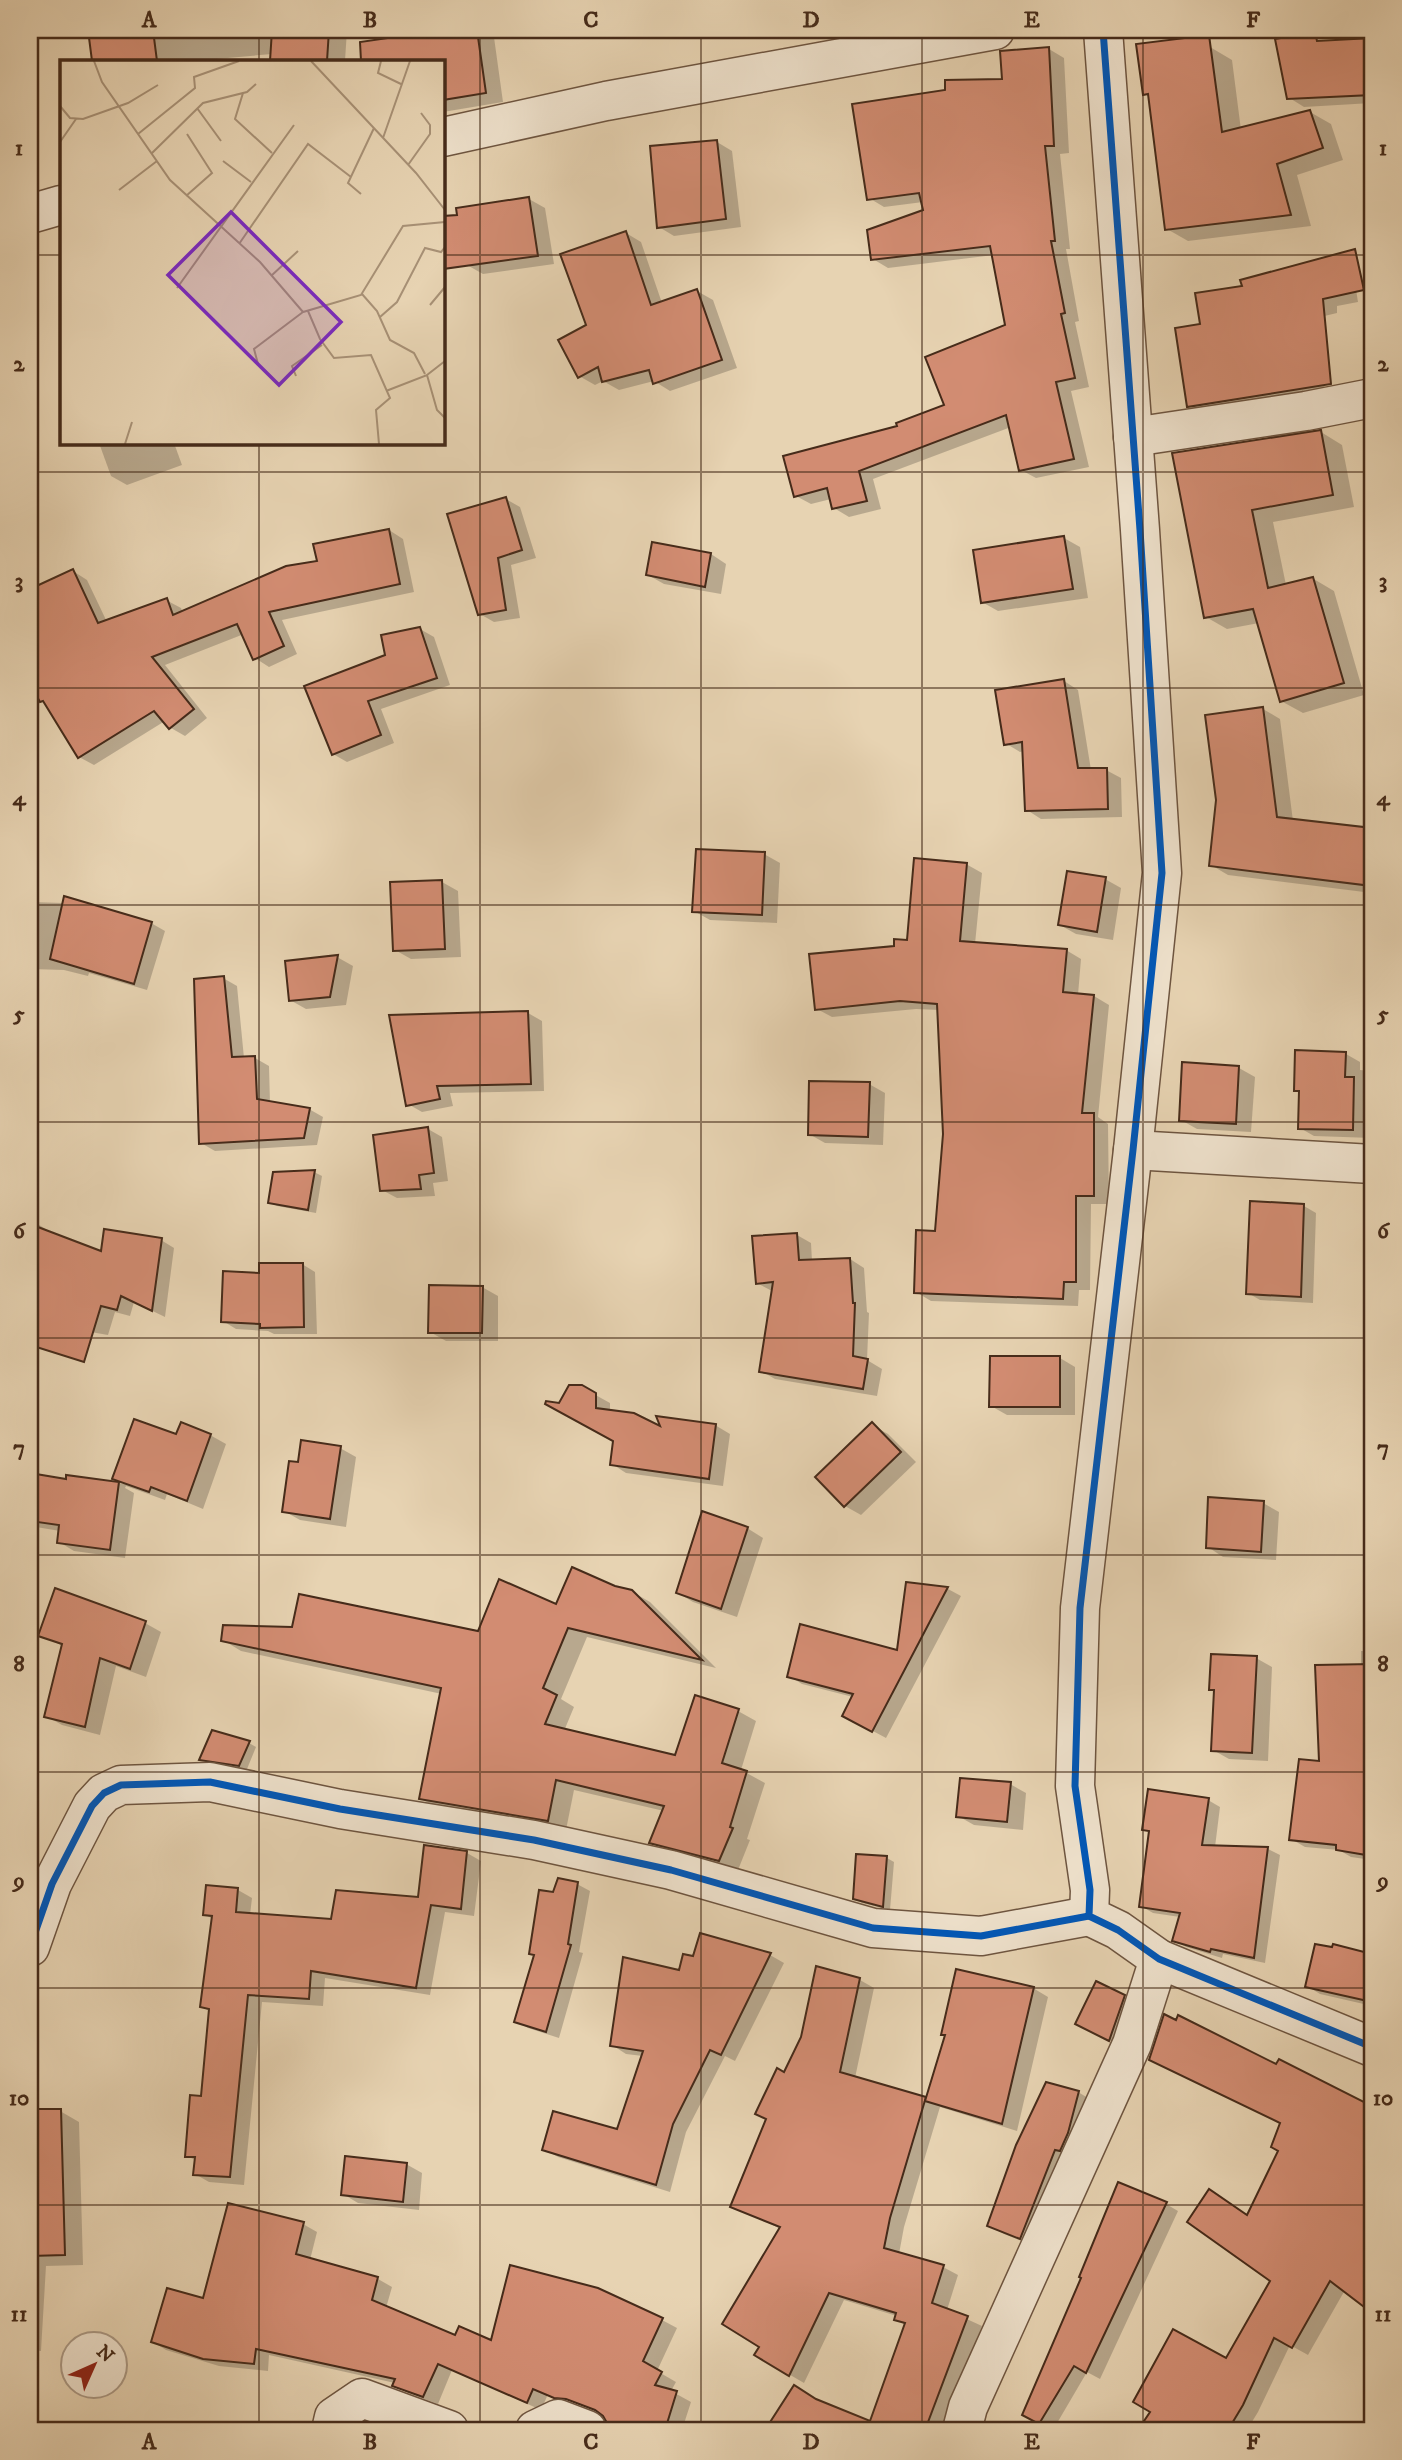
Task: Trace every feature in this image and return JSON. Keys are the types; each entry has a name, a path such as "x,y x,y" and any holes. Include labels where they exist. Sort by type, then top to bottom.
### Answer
{"street":[{"path":"444,136 606,101 995,30"},
{"path":"1089,1916 1090,1890 1075,1786 1080,1608 1162,873 1103,30"},
{"path":"30,214 60,205"},
{"path":"1133,437 1306,411 1372,398"},
{"path":"1133,1150 1372,1164"},
{"path":"30,1947 52,1884 92,1806 104,1793 121,1785 210,1782 341,1809 534,1840 671,1870 873,1928 981,1936 1089,1916 1118,1930 1160,1959 1372,2047"},
{"path":"962,2430 968,2407 1132,2044 1160,1959"},
{"path":"331,2430 334,2417 362,2398 449,2430"},
{"path":"535,2430 558,2419 587,2430"}],"building":[{"path":"88,30 153,30 157,60 92,60"},
{"path":"272,30 329,30 327,60 270,60"},
{"path":"443,30 477,30 486,93 444,100 444,60 361,60 360,42"},
{"path":"1315,32 1317,41 1372,38 1372,95 1287,99 1275,39"},
{"path":"1209,35 1222,132 1310,110 1323,148 1277,164 1291,215 1165,230 1148,94 1143,95 1136,44"},
{"path":"1049,47 1054,146 1045,146 1055,241 1051,241 1065,313 1061,314 1075,378 1056,382 1074,459 1019,471 1006,415 859,471 867,501 832,509 827,488 794,497 783,456 897,426 896,423 944,405 925,357 1005,325 990,246 871,260 867,230 923,210 919,193 867,200 852,104 945,90 945,80 1002,79 1000,51"},
{"path":"717,140 726,219 657,228 650,146"},
{"path":"529,197 538,256 444,269 444,216 457,215 456,208"},
{"path":"626,231 651,305 697,289 722,360 653,384 649,370 602,382 598,367 578,378 558,340 586,325 560,254"},
{"path":"1355,249 1364,290 1323,299 1331,384 1187,407 1175,328 1200,324 1195,293 1242,286 1240,280"},
{"path":"1321,430 1333,495 1252,510 1268,588 1313,577 1344,683 1280,702 1253,609 1204,618 1172,453"},
{"path":"506,497 522,550 498,558 506,610 478,615 447,514"},
{"path":"389,529 400,584 269,612 284,646 253,660 237,624 152,657 194,709 169,729 154,711 78,758 30,684 30,589 73,569 98,623 167,598 173,615 286,566 317,561 313,544"},
{"path":"1064,536 1073,589 981,603 973,550"},
{"path":"652,542 711,553 705,587 646,575"},
{"path":"420,627 437,678 368,701 381,735 332,755 304,686 385,655 381,635"},
{"path":"1064,679 1078,768 1107,768 1108,809 1025,811 1022,742 1004,745 995,690"},
{"path":"1263,707 1277,817 1372,828 1372,886 1209,866 1216,800 1205,715"},
{"path":"696,849 765,852 762,915 692,912"},
{"path":"914,858 967,863 960,941 1067,949 1063,992 1094,995 1082,1113 1094,1113 1094,1196 1076,1196 1076,1282 1064,1282 1063,1299 914,1293 916,1230 935,1231 943,1134 937,1004 900,1001 815,1010 809,954 894,946 894,939 907,940"},
{"path":"1067,871 1106,877 1097,932 1058,925"},
{"path":"442,880 445,949 393,951 390,882"},
{"path":"64,896 152,922 134,984 50,959"},
{"path":"338,955 330,997 289,1001 285,961"},
{"path":"224,976 232,1057 255,1056 257,1099 310,1108 304,1138 199,1144 194,979"},
{"path":"528,1011 531,1084 437,1086 440,1099 406,1106 389,1015"},
{"path":"1295,1050 1346,1052 1345,1077 1354,1077 1353,1130 1298,1129 1299,1091 1294,1091"},
{"path":"1182,1062 1239,1066 1236,1124 1179,1121"},
{"path":"809,1081 870,1082 868,1137 808,1135"},
{"path":"428,1127 434,1173 419,1175 421,1189 380,1191 373,1135"},
{"path":"315,1170 308,1210 268,1203 273,1172"},
{"path":"1250,1201 1304,1204 1301,1297 1246,1294"},
{"path":"30,1224 101,1251 104,1229 162,1238 152,1311 121,1296 117,1310 101,1306 84,1362 30,1345"},
{"path":"797,1233 799,1260 850,1258 855,1303 853,1356 868,1359 863,1389 759,1372 773,1282 756,1284 752,1236"},
{"path":"259,1263 303,1263 304,1327 260,1328 260,1324 221,1322 223,1271 259,1273"},
{"path":"429,1285 483,1286 482,1333 428,1333"},
{"path":"990,1356 1060,1356 1060,1407 989,1407"},
{"path":"569,1385 582,1385 596,1393 596,1408 634,1413 660,1426 656,1416 716,1424 709,1479 610,1465 613,1441 545,1404 546,1401 559,1403"},
{"path":"134,1419 176,1434 181,1422 211,1434 187,1501 151,1487 149,1492 112,1479"},
{"path":"872,1422 901,1452 844,1507 815,1477"},
{"path":"301,1440 341,1446 330,1519 282,1512 289,1461 298,1462"},
{"path":"30,1473 66,1479 66,1475 119,1482 110,1550 57,1543 59,1525 30,1521"},
{"path":"1208,1497 1264,1501 1261,1552 1206,1548"},
{"path":"702,1511 748,1527 721,1609 676,1593"},
{"path":"572,1567 615,1586 632,1590 702,1660 568,1628 543,1688 557,1695 545,1724 675,1755 695,1695 739,1709 722,1763 747,1771 730,1827 733,1828 719,1861 649,1843 664,1806 556,1780 548,1821 419,1799 441,1688 221,1641 223,1625 292,1627 299,1594 478,1631 499,1579 556,1604"},
{"path":"906,1582 948,1587 872,1732 842,1716 853,1694 787,1677 800,1624 897,1650"},
{"path":"55,1588 146,1621 130,1669 100,1658 85,1727 44,1717 62,1644 38,1636"},
{"path":"1211,1654 1257,1656 1252,1753 1211,1751 1214,1690 1209,1690"},
{"path":"1372,1664 1372,1856 1336,1850 1336,1845 1289,1840 1299,1759 1319,1761 1315,1665"},
{"path":"212,1730 250,1741 239,1766 199,1760"},
{"path":"960,1778 1011,1782 1007,1822 956,1817"},
{"path":"1148,1789 1209,1798 1202,1845 1268,1847 1254,1958 1211,1949 1210,1952 1172,1941 1180,1913 1139,1907 1149,1831 1142,1830"},
{"path":"424,1845 467,1851 461,1909 431,1905 416,1988 311,1971 309,1999 248,1995 230,2177 193,2175 195,2157 185,2157 190,2095 201,2096 209,2009 200,2007 212,1916 203,1915 206,1885 238,1888 236,1912 331,1919 336,1890 418,1897"},
{"path":"856,1854 887,1856 883,1907 853,1899"},
{"path":"558,1878 578,1882 568,1944 571,1945 546,2032 514,2022 534,1955 529,1954 539,1890 553,1892"},
{"path":"700,1933 771,1953 721,2055 710,2050 673,2124 656,2185 542,2150 553,2111 617,2129 643,2051 610,2046 623,1957 679,1970 683,1954 693,1956"},
{"path":"1315,1944 1332,1947 1333,1944 1372,1954 1372,2002 1305,1987"},
{"path":"816,1966 860,1978 840,2072 926,2097 890,2218 884,2248 944,2265 932,2303 968,2316 925,2430 765,2430 794,2385 816,2399 870,2421 905,2323 894,2320 896,2313 829,2293 789,2376 754,2355 759,2347 722,2324 780,2227 730,2207 766,2119 755,2114 777,2068 784,2072 801,2037"},
{"path":"956,1969 1034,1987 1002,2124 925,2101 945,2035 941,2035"},
{"path":"1096,1981 1125,1995 1109,2041 1075,2024"},
{"path":"1164,2014 1176,2020 1178,2015 1276,2064 1279,2059 1372,2106 1372,2313 1330,2281 1292,2348 1274,2338 1243,2405 1228,2430 1138,2430 1150,2412 1133,2402 1173,2329 1226,2358 1270,2281 1187,2222 1209,2189 1247,2215 1278,2151 1271,2147 1280,2123 1149,2060"},
{"path":"1046,2082 1079,2091 1068,2133 1060,2151 1055,2150 1020,2239 987,2226 1016,2145"},
{"path":"30,2109 61,2109 65,2255 30,2256"},
{"path":"345,2156 407,2163 403,2202 341,2195"},
{"path":"1118,2182 1167,2202 1086,2373 1074,2366 1039,2424 1022,2415 1081,2278 1079,2277"},
{"path":"228,2203 304,2222 296,2254 378,2277 372,2300 455,2335 459,2326 491,2340 510,2265 598,2288 663,2318 643,2361 662,2372 655,2385 677,2391 665,2430 623,2430 607,2423 595,2410 533,2389 527,2403 438,2364 423,2397 392,2386 395,2379 256,2349 254,2364 203,2359 151,2342 167,2288 203,2298"}],"cycle path":[{"path":"1103,30 1162,873 1080,1608 1075,1786 1090,1890 1089,1916 1118,1930 1159,1959 1372,2047"},
{"path":"30,1947 52,1884 92,1806 104,1793 121,1785 210,1782 340,1809 534,1840 671,1870 873,1928 981,1936 1089,1916"}]}
